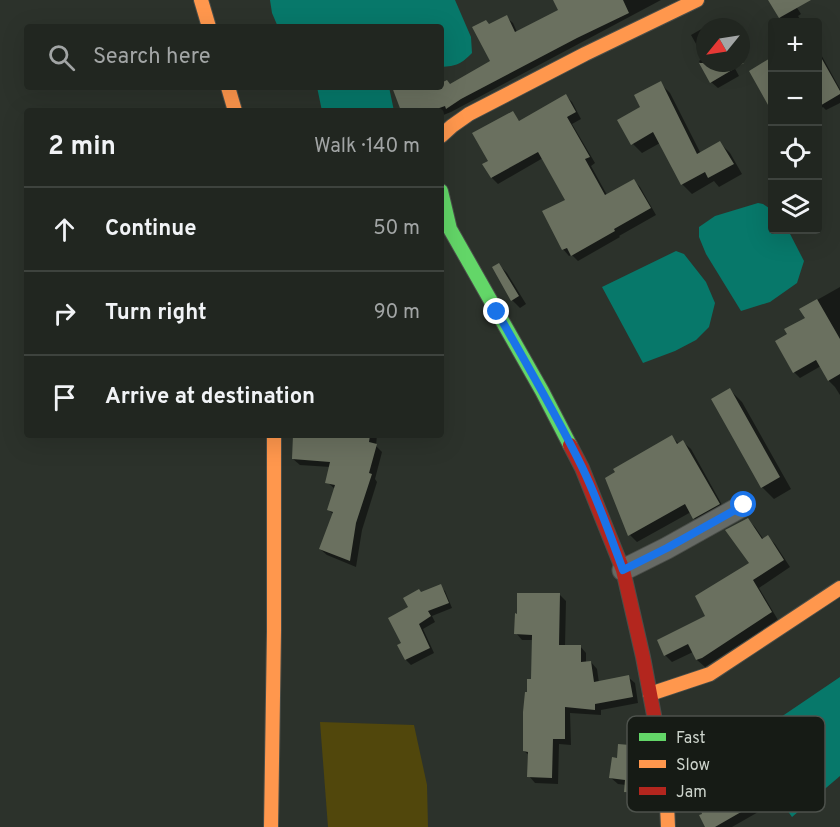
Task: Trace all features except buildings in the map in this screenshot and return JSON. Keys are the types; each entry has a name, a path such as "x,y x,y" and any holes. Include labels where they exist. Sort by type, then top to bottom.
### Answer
{"street":[{"path":"201,0 208,24"},
{"path":"444,133 469,114 697,0"},
{"path":"229,90 234,108"},
{"path":"445,229 542,391 582,468 623,570 637,627 654,716"},
{"path":"271,827 274,720 274,438"},
{"path":"623,570 744,505"},
{"path":"650,694 710,674 840,588"},
{"path":"667,812 668,827"}],"shaded area":[{"path":"320,722 414,725 427,785 428,827 328,827"}],"water":[{"path":"270,0 455,0 471,37 472,53 458,64 444,67 444,24 277,24"},
{"path":"318,90 390,90 393,108 321,108"},
{"path":"758,203 768,207 768,234 790,234 804,261 797,283 770,302 741,311 706,254 699,237 699,227 715,216"},
{"path":"676,251 684,254 706,282 715,303 709,327 696,340 643,363 602,287"},
{"path":"840,677 840,776 825,789 825,716 782,716"},
{"path":"788,812 798,812 792,817"}],"traffic: fast":[{"path":"444,204 450,229 570,445"}],"traffic: slow":[{"path":"201,0 208,24"},
{"path":"444,133 469,114 697,0"},
{"path":"229,90 234,108"},
{"path":"271,827 274,438"},
{"path":"650,694 710,674 840,588"},
{"path":"667,812 668,827"}],"traffic: jam":[{"path":"570,445 582,468 623,570 654,716"}],"route":[{"path":"497,312 582,468 623,570 744,505"}]}
